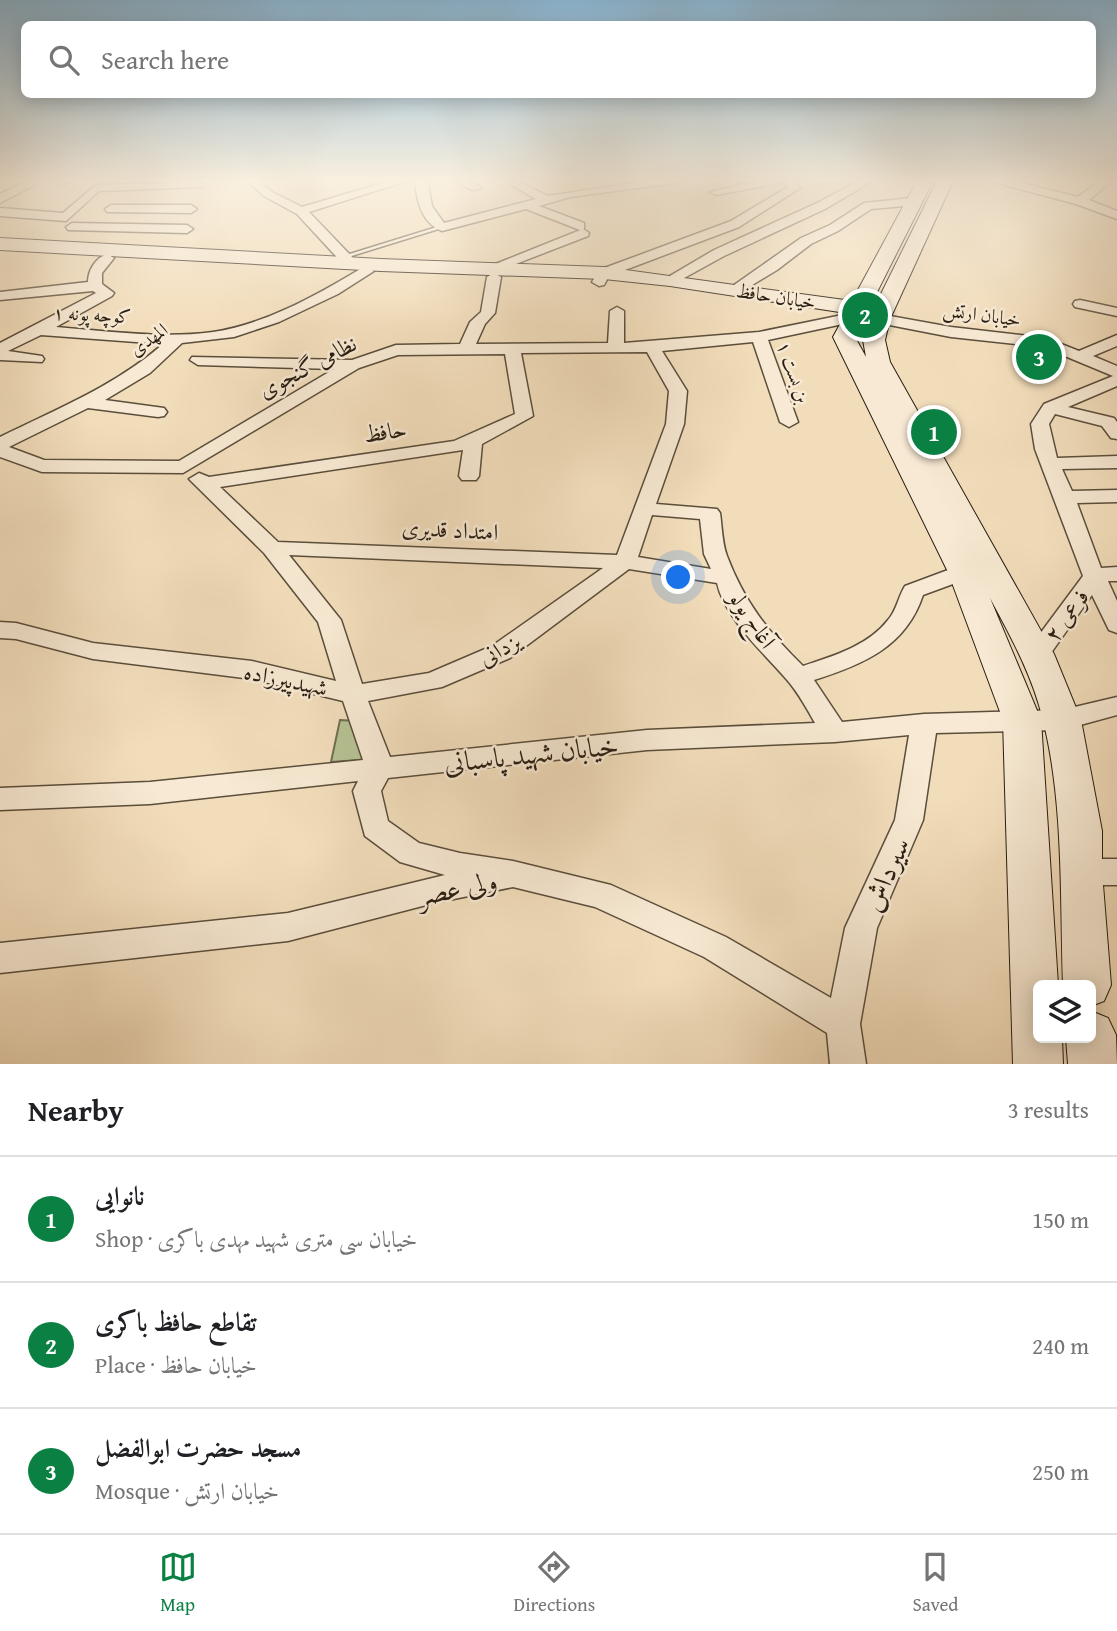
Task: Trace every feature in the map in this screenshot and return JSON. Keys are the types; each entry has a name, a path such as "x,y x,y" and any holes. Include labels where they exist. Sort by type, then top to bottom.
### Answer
{"main road":[{"path":"900,229 863,315 874,340 878,362 1037,654 1042,720 1038,1064"},
{"path":"916,229 863,315 844,337 1042,720 1098,872 1087,980"},
{"name":"خیابان حافظ","path":"0,244 185,254 259,262"},
{"name":"خیابان حافظ","path":"0,251 107,258 354,264 670,280 863,315"},
{"name":"خیابان حافظ","path":"601,277 863,315"},
{"path":"1092,1043 1093,1064"}],"street":[{"path":"167,229 187,229 185,254"},
{"path":"319,229 354,264"},
{"path":"465,350 478,322 488,313 492,273 580,229"},
{"path":"601,277 723,229"},
{"path":"670,280 696,263 770,229"},
{"path":"734,290 772,267 806,241 833,229"},
{"path":"0,296 101,290 95,272 107,258"},
{"name":"المهدی","path":"0,444 144,369 178,339 218,336 293,311 338,290 354,264"},
{"name":"کوچه پونه ۱","path":"39,330 101,290"},
{"path":"1080,304 1117,312"},
{"path":"616,347 617,311"},
{"name":"نظامی گنجوی","path":"183,467 353,365 396,350 652,347 759,337 863,315"},
{"name":"خیابان ارتش","path":"863,315 951,332 1046,343 1117,372"},
{"path":"0,349 39,330"},
{"name":"کوچه پونه ۱","path":"39,330 178,339"},
{"name":"بن بست ۱","path":"759,337 789,422"},
{"path":"1080,356 1117,340"},
{"path":"625,562 675,424 678,391 652,347"},
{"name":"حافظ","path":"205,483 456,446 474,441 524,416 512,348"},
{"path":"0,355 36,359"},
{"path":"198,360 353,365"},
{"path":"1117,380 1050,408 1040,424 1044,449 1053,464 1087,561 1106,574 1117,625"},
{"path":"83,402 158,412"},
{"path":"1050,408 1108,422 1117,434"},
{"path":"469,476 474,441"},
{"path":"0,450 42,466 183,467 205,483"},
{"path":"1053,464 1117,462"},
{"name":"شهیدپیرزاده","path":"205,483 272,548 329,620 353,694"},
{"path":"1064,497 1117,496"},
{"name":"آغاج یولو","path":"646,509 710,513 715,554 727,578 731,595 771,649 798,676 835,732"},
{"name":"امتداد قدیری","path":"272,548 625,562 727,578"},
{"name":"یزدانی","path":"353,694 433,681 501,652 625,562"},
{"path":"798,676 859,656 881,640 909,611 913,591 964,572"},
{"name":"فرعی ۲","path":"1037,654 1106,574"},
{"name":"شهیدپیرزاده","path":"0,630 16,631 93,651 252,670 353,694"},
{"path":"353,694 380,768 367,791 375,828 411,853 460,866 513,874"},
{"name":"خیابان شهید پاسبانی","path":"0,799 150,793 647,740 1042,720 1117,706"},
{"name":"سیرداش","path":"843,1024 861,928 909,820 924,724"},
{"name":"ولی عصر","path":"0,958 288,927 434,890 513,874 600,895 715,947 843,1024"},
{"path":"843,1024 848,1064"}],"lane":[{"path":"354,264 438,229"}],"green space":[{"path":"340,720 356,721 373,759 331,762"}],"place":[{"name":"تقاطع حافظ باکری","path":"865,315"},
{"name":"مسجد حضرت ابوالفضل","path":"1039,357"},
{"name":"نانوایی","path":"934,432"}]}
